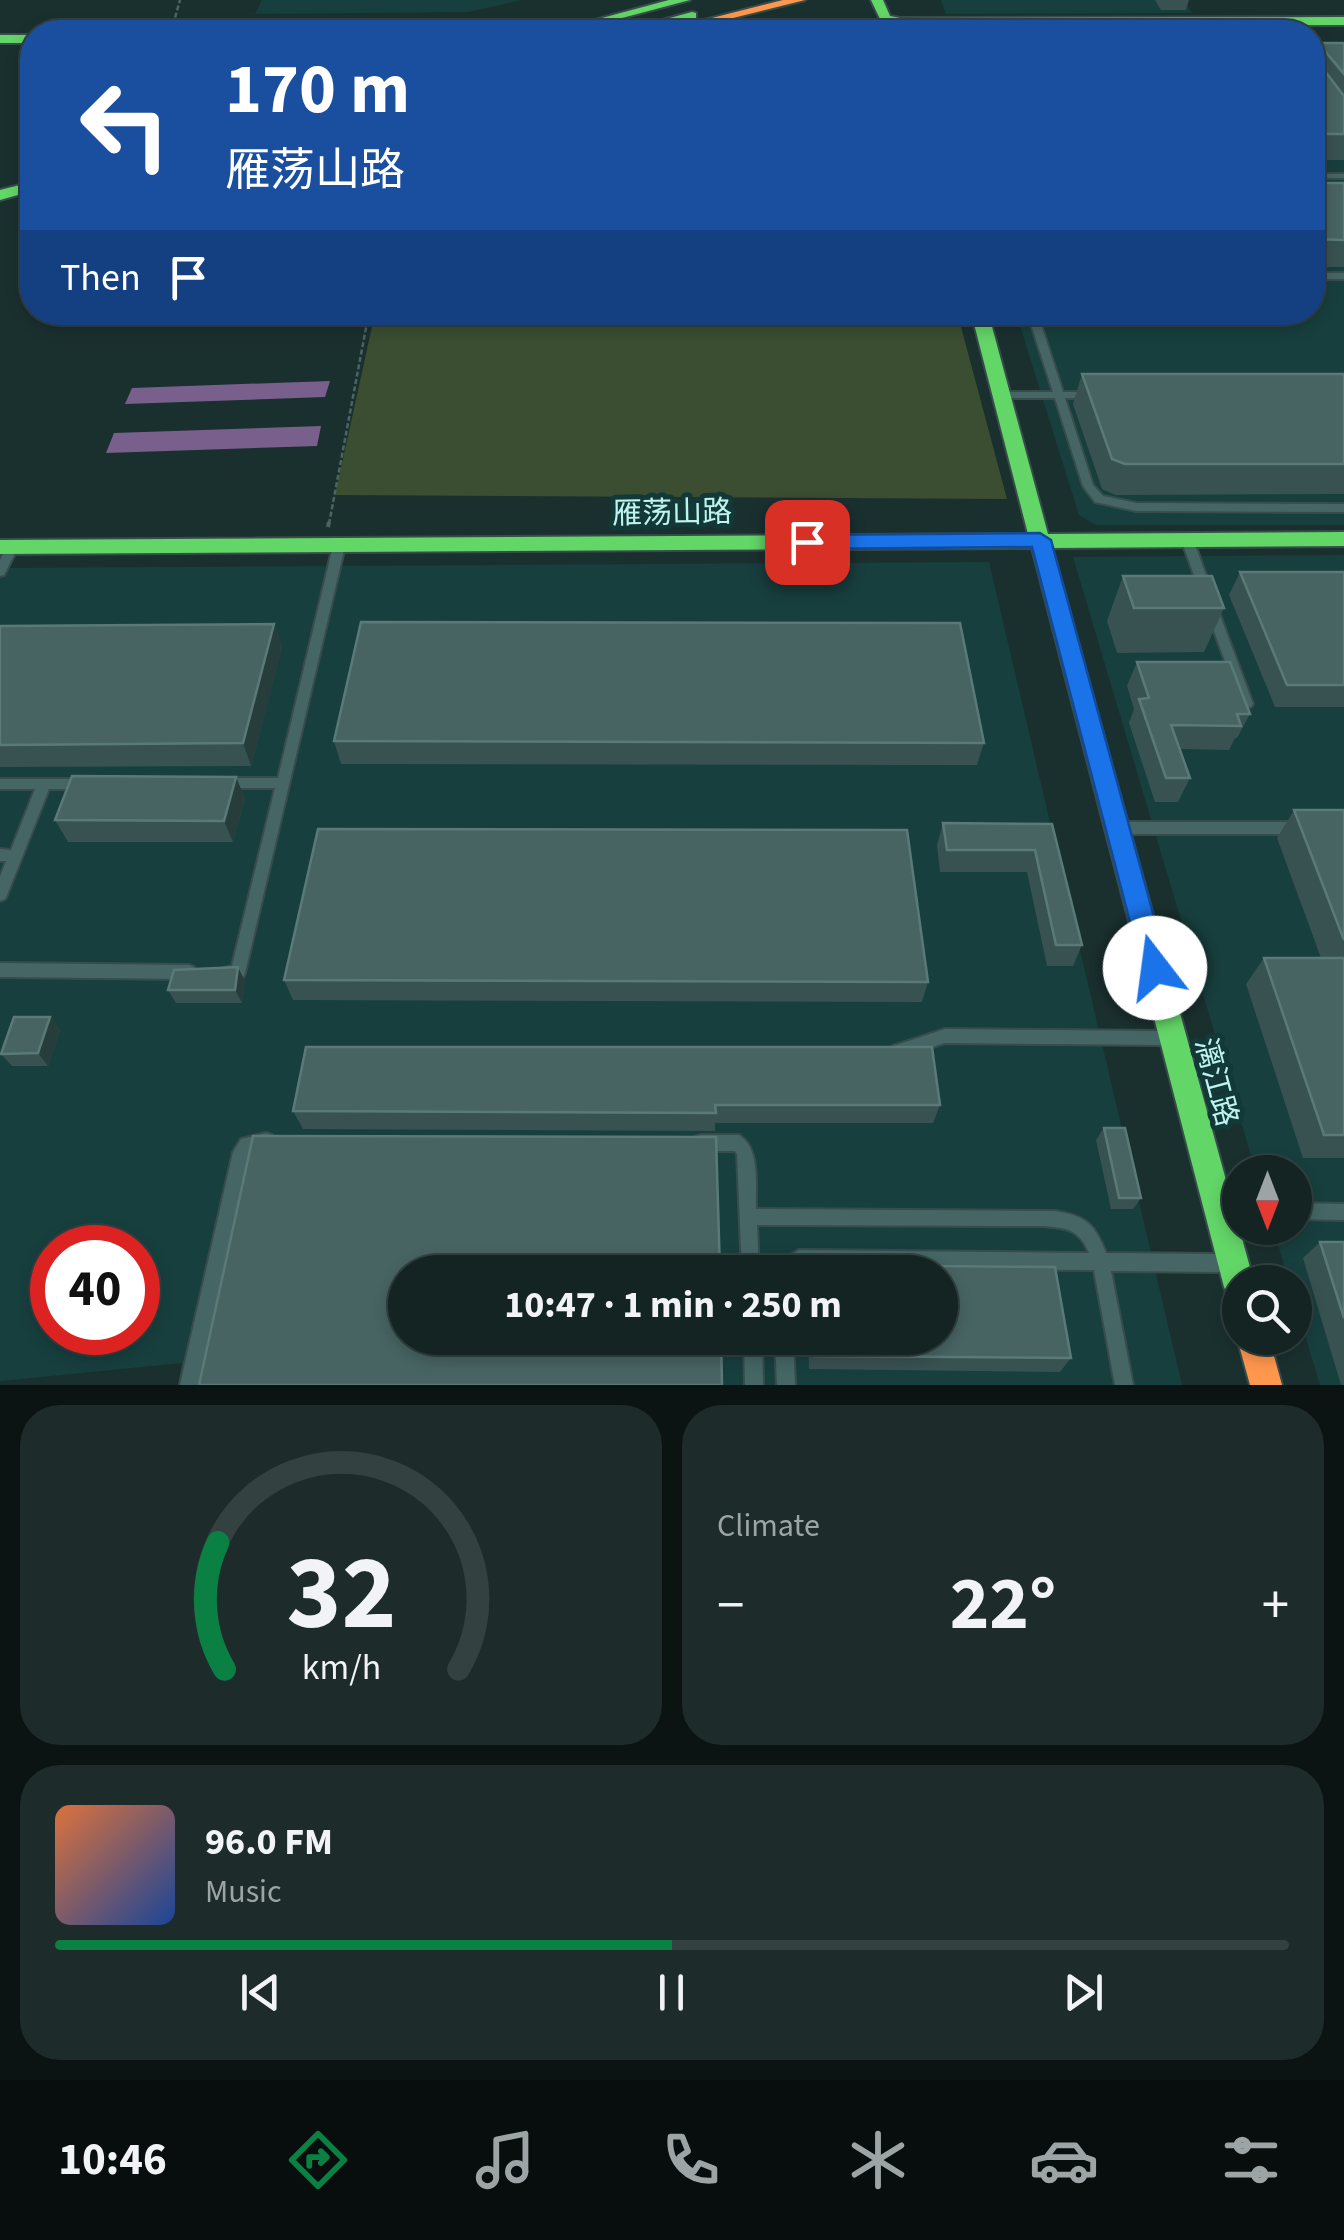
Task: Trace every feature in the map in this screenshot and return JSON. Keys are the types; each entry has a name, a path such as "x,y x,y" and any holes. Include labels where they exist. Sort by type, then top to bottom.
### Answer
{"main road":[{"path":"604,20 684,0"},
{"path":"678,20 755,3 799,0"},
{"path":"876,0 885,18 989,20"},
{"path":"701,20 755,3"},
{"name":"漓江路","path":"982,325 1174,1038 1222,1187"},
{"name":"雁荡山路","path":"6,547 1344,539"},
{"name":"漓江路","path":"1233,1245 1234,1263"},
{"path":"1258,1355 1266,1385"}],"lane":[{"path":"1036,325 1088,486 1099,499 1109,504 1344,508"},
{"path":"1001,395 1097,394"},
{"path":"1186,540 1247,704"},
{"path":"218,973 238,973 283,783 332,546"},
{"path":"0,572 6,547"},
{"path":"203,784 283,783"},
{"path":"0,784 104,784"},
{"path":"0,894 8,855 44,784"},
{"path":"1118,828 1307,828"},
{"path":"0,970 198,972"},
{"path":"884,1055 945,1036 1174,1038"},
{"path":"189,1385 241,1152 258,1141 277,1141"},
{"path":"682,1143 739,1143 745,1152 749,1255"},
{"path":"1312,1212 1344,1212"},
{"path":"748,1217 1054,1218 1078,1224 1091,1236 1100,1262 1124,1385"},
{"path":"958,1261 1234,1263"},
{"path":"753,1355 754,1385"},
{"path":"785,1355 786,1385"}],"path":[{"path":"332,546 367,325"}],"shaded area":[{"path":"262,0 522,0 468,12 255,14"},
{"path":"941,0 1183,0 1192,13 946,14"},
{"path":"1325,59 1344,59 1344,525 1096,525 1079,515 1020,325 1325,325"},
{"path":"330,381 325,397 125,404 132,388"},
{"path":"321,426 317,446 106,453 114,433"},
{"path":"1344,555 1344,1385 1320,1385 1311,1355 1312,1265 1284,1265 1278,1245 1312,1245 1312,1155 1251,1155 1073,557"},
{"path":"989,562 1182,1385 178,1385 182,1363 0,1381 0,568"}],"green space":[{"path":"372,325 960,325 1007,499 335,495"}],"building":[{"path":"1325,43 1344,43 1344,74 1325,51"},
{"path":"1325,71 1344,96 1344,134 1325,134"},
{"path":"1325,183 1344,183 1344,240 1325,239"},
{"path":"1082,374 1344,374 1344,464 1125,464 1112,459"},
{"path":"1240,572 1344,572 1344,685 1287,685"},
{"path":"1123,576 1212,576 1224,608 1134,608"},
{"path":"361,622 960,623 984,743 334,741"},
{"path":"274,624 243,743 0,745 0,626"},
{"path":"1137,662 1230,662 1250,714 1237,714 1241,726 1171,725 1190,778 1166,778 1139,699 1149,698"},
{"path":"72,776 236,777 224,821 55,820"},
{"path":"1294,810 1344,810 1344,940"},
{"path":"943,823 1052,824 1082,945 1056,945 1035,850 947,850"},
{"path":"318,829 907,830 928,982 284,980"},
{"path":"1264,958 1344,958 1344,1135 1324,1135"},
{"path":"238,967 235,990 168,990 174,970"},
{"path":"14,1017 50,1017 38,1053 1,1054"},
{"path":"306,1047 932,1047 940,1105 715,1105 716,1113 293,1111"},
{"path":"1104,1128 1125,1128 1141,1198 1119,1198"},
{"path":"253,1136 716,1137 719,1255 388,1255 388,1355 721,1355 722,1385 199,1385"},
{"path":"1320,1242 1344,1242 1344,1318"},
{"path":"958,1266 1055,1267 1071,1358 813,1356 958,1355"}],"traffic: fast":[{"path":"604,20 684,0"},
{"path":"877,0 885,18 892,20"},
{"path":"675,20 692,16"},
{"path":"1325,21 1344,21"},
{"path":"0,39 20,39"},
{"path":"0,195 20,189"},
{"path":"982,325 1234,1265"},
{"path":"0,547 1344,539"}],"traffic: slow":[{"path":"714,20 799,0"},
{"path":"1258,1355 1266,1385"}],"route":[{"path":"807,542 1040,540 1155,968"}]}
